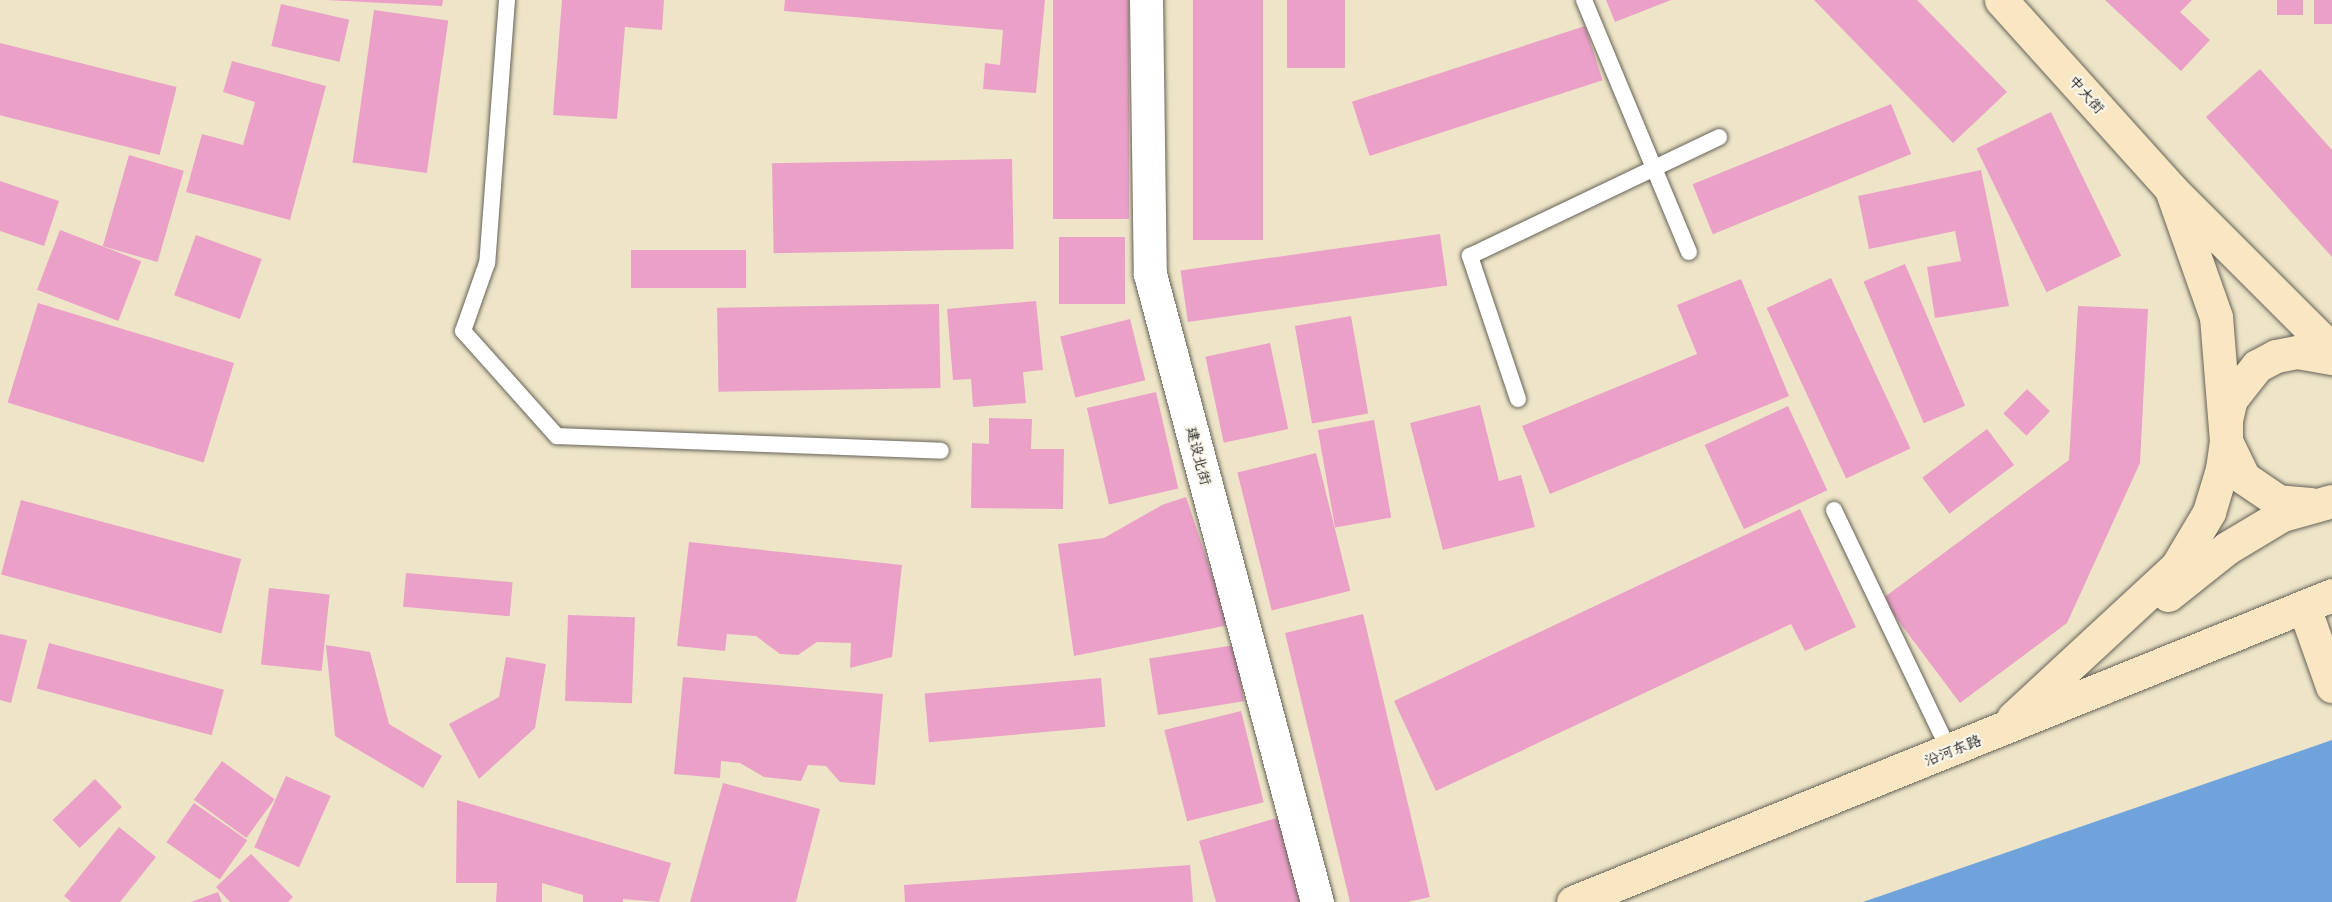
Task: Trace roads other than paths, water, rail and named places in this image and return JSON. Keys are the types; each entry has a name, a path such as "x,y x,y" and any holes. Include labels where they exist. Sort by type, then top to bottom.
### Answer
{"street":[{"name":"建设北街","path":"1146,0 1150,274 1317,902"},
{"name":"中大街","path":"2009,3 2171,189 2332,350"},
{"path":"2171,189 2216,317 2226,441 2244,478 2260,492 2278,501 2328,501"},
{"path":"1996,734 2177,566 2209,512 2226,441 2231,399 2257,366 2276,356 2297,352 2332,358"},
{"path":"1996,734 2227,548 2282,515 2328,501"},
{"path":"2318,601 2332,686"},
{"name":"沿河东路","path":"1573,902 1996,734 2318,601"}],"lane":[{"path":"507,0 487,263 463,331 557,436 941,451"},
{"path":"1584,0 1689,252"},
{"path":"1518,399 1470,256 1719,137"},
{"path":"1834,510 1950,752"}],"water":[{"path":"2332,740 2332,902 1863,902"}]}
